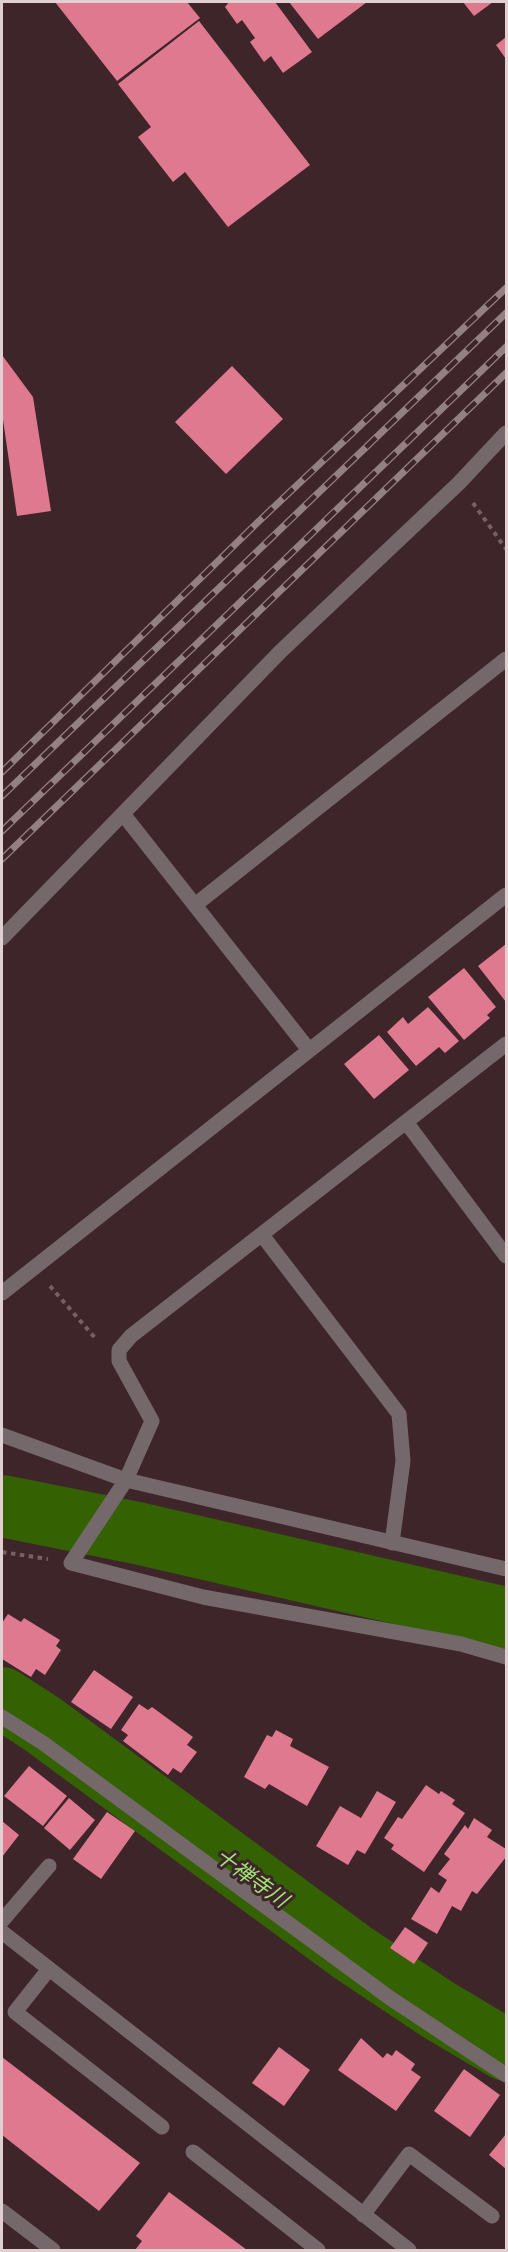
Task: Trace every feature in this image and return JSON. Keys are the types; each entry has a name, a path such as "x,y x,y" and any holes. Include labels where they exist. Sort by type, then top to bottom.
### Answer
{"street":[{"path":"2,938 281,651 459,483 507,433"},
{"path":"195,905 507,659"},
{"path":"123,814 309,1050"},
{"path":"2,1293 507,895"},
{"path":"507,1044 131,1336 119,1350 119,1361 152,1421 126,1480 71,1563 203,1597 461,1644 507,1657"},
{"path":"406,1122 507,1256"},
{"path":"262,1235 399,1414 403,1461 392,1543"},
{"path":"2,1436 126,1480 507,1569"},
{"path":"2,1717 43,1743 390,1998 507,2075"},
{"path":"2,1921 49,1866"},
{"path":"2,1932 409,2250"},
{"path":"49,1970 15,2012 162,2127"},
{"path":"193,2152 318,2250"},
{"path":"363,2215 409,2154 492,2216"},
{"path":"2,2211 53,2250"}],"path":[{"path":"459,483 507,549"},
{"path":"34,1267 102,1345 119,1350"},
{"path":"2,1552 71,1563"}],"building":[{"path":"55,2 187,2 200,18 117,81"},
{"path":"229,2 275,2 312,52 283,73 271,56 264,62 250,42 255,38 242,20 237,24 225,7"},
{"path":"289,2 367,2 318,39"},
{"path":"463,2 493,2 474,16"},
{"path":"199,21 310,165 228,227 185,172 173,182 138,137 151,127 118,84"},
{"path":"506,37 506,59 496,45"},
{"path":"2,355 33,397 51,511 17,516 2,413"},
{"path":"232,366 283,419 226,474 175,422"},
{"path":"506,944 506,1002 478,966"},
{"path":"464,968 496,1007 487,1015 490,1018 464,1040 428,997"},
{"path":"428,1007 459,1041 445,1053 439,1047 416,1066 387,1032 403,1017 408,1024"},
{"path":"379,1035 409,1070 374,1099 344,1064"},
{"path":"8,1614 21,1622 24,1618 60,1640 56,1646 61,1650 45,1675 36,1669 31,1677 2,1659 2,1623"},
{"path":"94,1670 133,1697 111,1729 71,1702"},
{"path":"139,1704 148,1710 152,1707 193,1737 187,1745 197,1752 181,1773 173,1768 168,1775 123,1741 128,1735 121,1730"},
{"path":"276,1730 293,1739 290,1746 329,1767 307,1806 269,1784 265,1789 244,1777 267,1735 272,1737"},
{"path":"29,1766 67,1796 43,1826 4,1796"},
{"path":"426,1785 439,1794 441,1791 455,1800 452,1804 465,1813 424,1872 391,1849 394,1845 384,1838 398,1817 402,1819"},
{"path":"377,1791 396,1802 365,1854 357,1850 348,1865 316,1846 340,1806 361,1818"},
{"path":"69,1798 95,1820 70,1850 44,1828"},
{"path":"107,1812 135,1831 101,1879 73,1859"},
{"path":"474,1818 492,1830 487,1837 506,1849 506,1857 477,1894 472,1891 461,1911 452,1906 437,1934 411,1919 431,1887 439,1893 447,1880 438,1874 450,1859 444,1854 465,1825 468,1829"},
{"path":"2,1821 19,1835 2,1857"},
{"path":"405,1927 428,1943 414,1964 390,1948"},
{"path":"361,2038 383,2058 387,2053 392,2056 396,2050 415,2064 411,2070 421,2077 396,2111 338,2070"},
{"path":"279,2047 310,2070 284,2106 252,2083"},
{"path":"2,2057 140,2163 99,2211 2,2135"},
{"path":"464,2069 500,2095 470,2137 434,2111"},
{"path":"506,2134 506,2169 489,2155"},
{"path":"169,2192 247,2250 135,2250 142,2241 136,2236"}],"waterway":[{"name":"十禅寺川","path":"2,1506 137,1533 506,1618"},
{"name":"十禅寺川","path":"2,1698 42,1724 353,1953 437,2009 506,2050"}],"railway":[{"path":"2,772 257,523 506,288"},
{"path":"2,796 506,313"},
{"path":"2,831 506,347"},
{"path":"2,859 506,373"}]}
